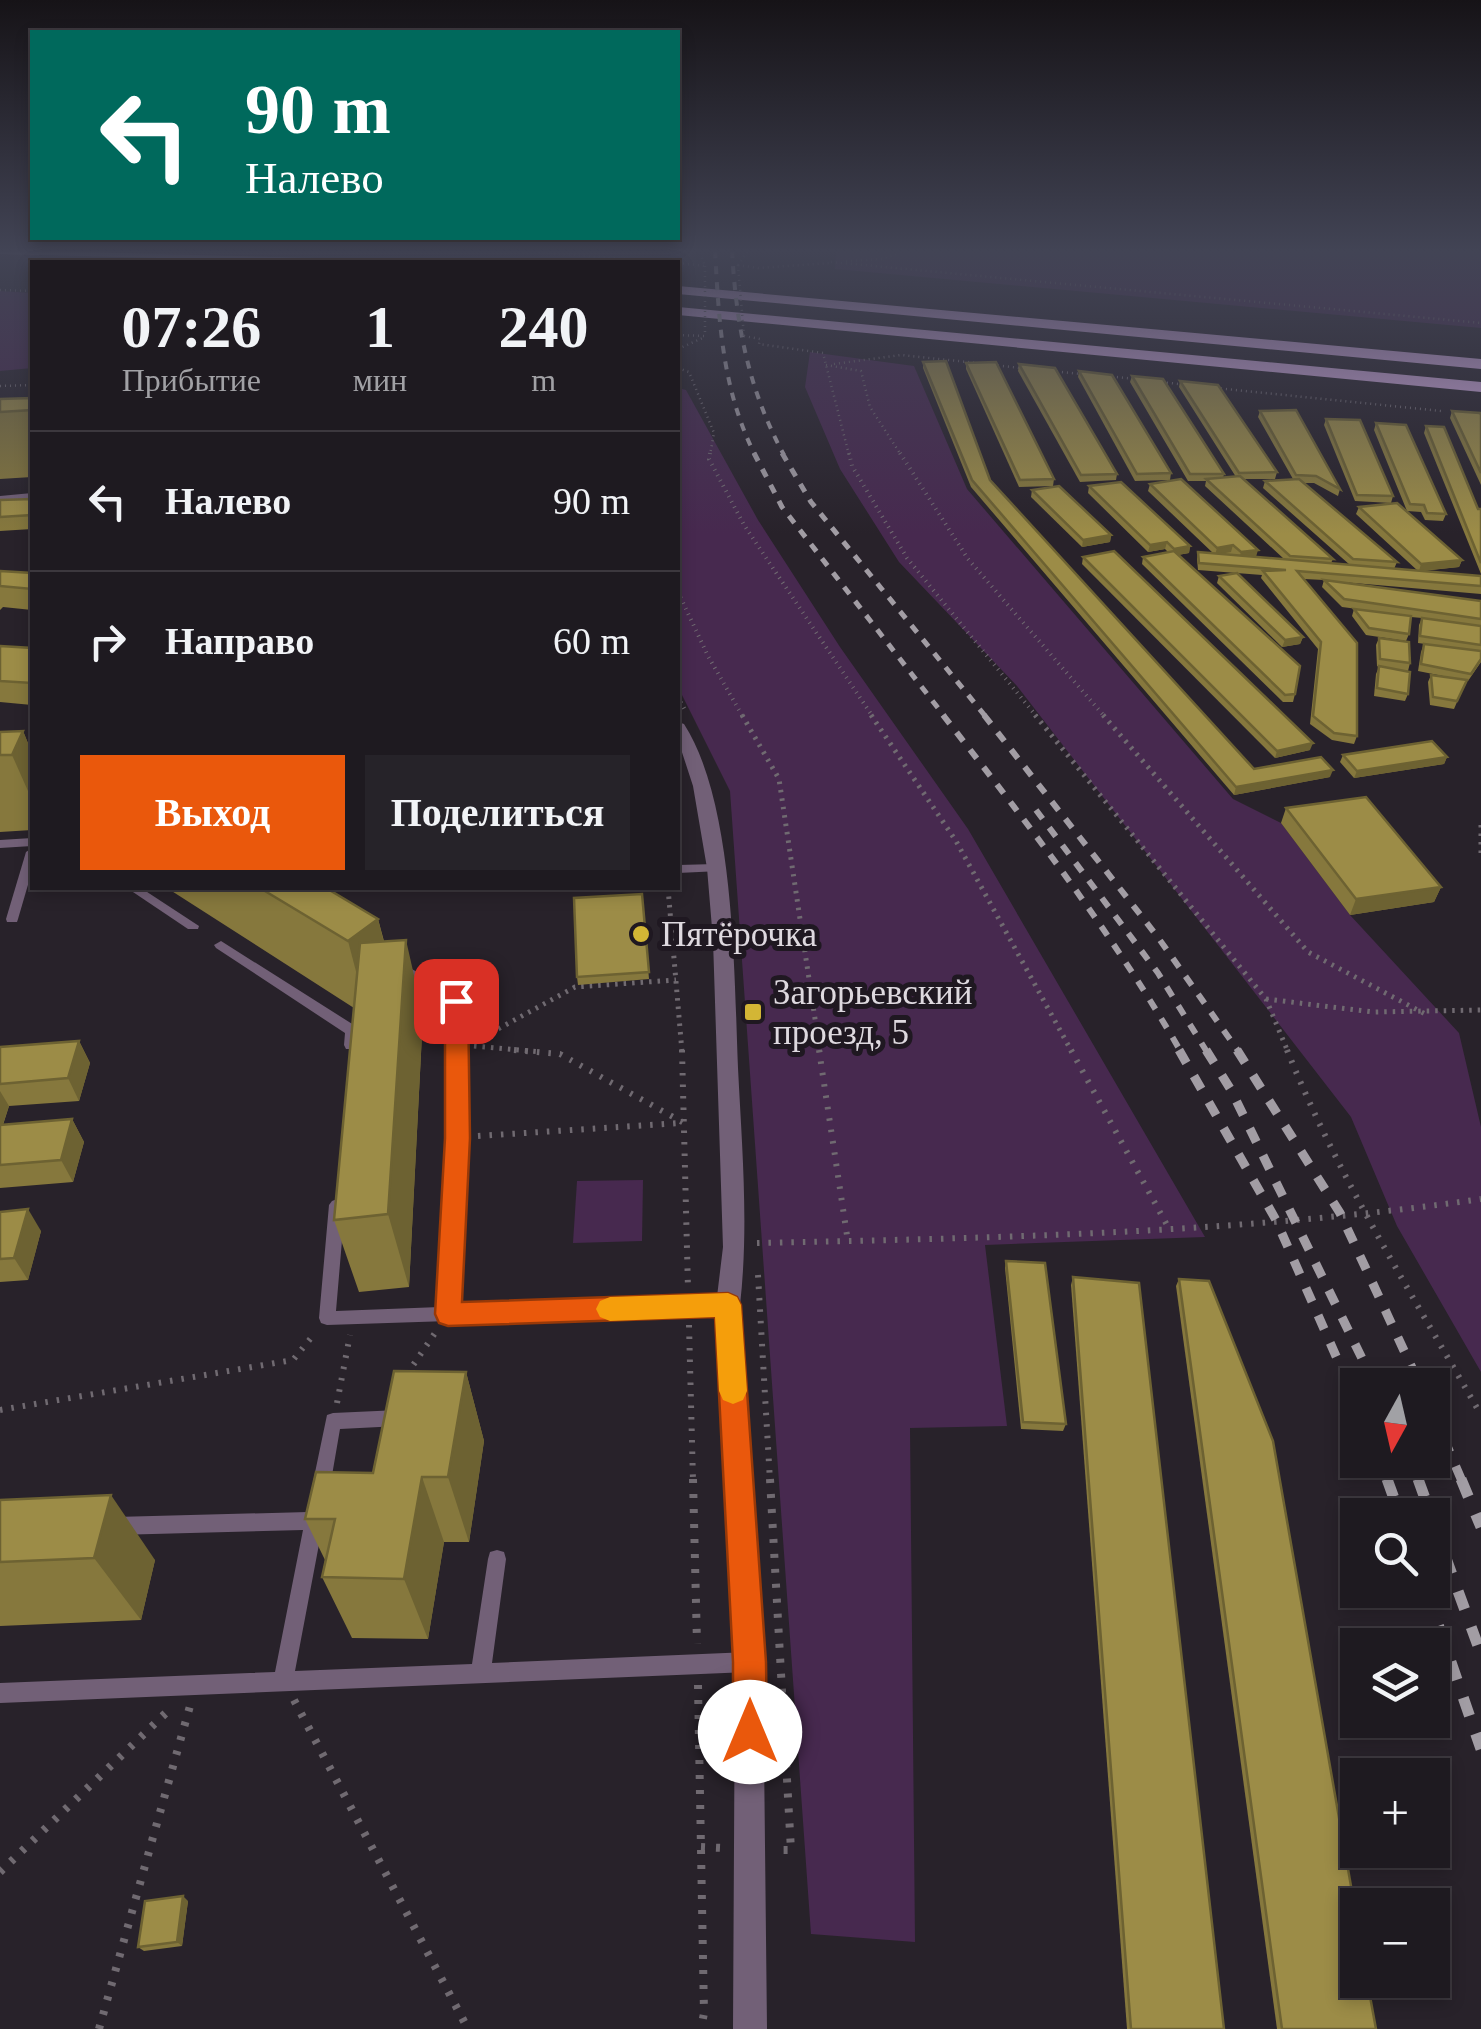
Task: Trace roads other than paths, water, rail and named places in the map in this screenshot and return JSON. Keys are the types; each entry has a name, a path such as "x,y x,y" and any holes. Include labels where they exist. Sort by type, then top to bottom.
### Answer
{"highway":[{"path":"1034,345 1481,387"},
{"path":"1271,345 1481,364"}],"street":[{"path":"681,740 716,868 723,940 734,1247 728,1305 750,1662 750,2029"}],"lane":[{"path":"0,498 30,496"},
{"path":"0,844 30,842"},
{"path":"12,919 30,859"},
{"path":"680,869 716,868"},
{"path":"136,890 193,926"},
{"path":"221,944 352,1031 349,1069"},
{"path":"388,960 456,1001 457,1138 448,1314"},
{"path":"339,1184 327,1318 728,1305"},
{"path":"283,1681 333,1421 411,1418"},
{"path":"98,1526 314,1521"},
{"path":"481,1672 497,1559"},
{"path":"0,1693 750,1662"}],"railway":[{"path":"723,345 735,405 755,455"},
{"path":"744,345 761,406 784,455"},
{"path":"782,453 811,502 986,717"},
{"path":"755,455 782,507 945,717"},
{"path":"943,715 1098,921 1181,1052"},
{"path":"984,715 1157,936 1239,1052"},
{"path":"1036,810 1158,973 1207,1052"},
{"path":"1179,1050 1276,1220 1341,1368"},
{"path":"1206,1050 1231,1090 1367,1368"},
{"path":"1237,1050 1340,1213 1412,1368"},
{"path":"1450,1453 1462,1481"},
{"path":"1387,1479 1394,1498"},
{"path":"1418,1479 1425,1498"},
{"path":"1461,1479 1481,1527"},
{"path":"1450,1569 1481,1654"},
{"path":"1432,1608 1481,1749"}],"place":[{"name":"Пятёрочка","path":"641,934"},
{"name":"Загорьевский проезд, 5","path":"753,1012"}]}
